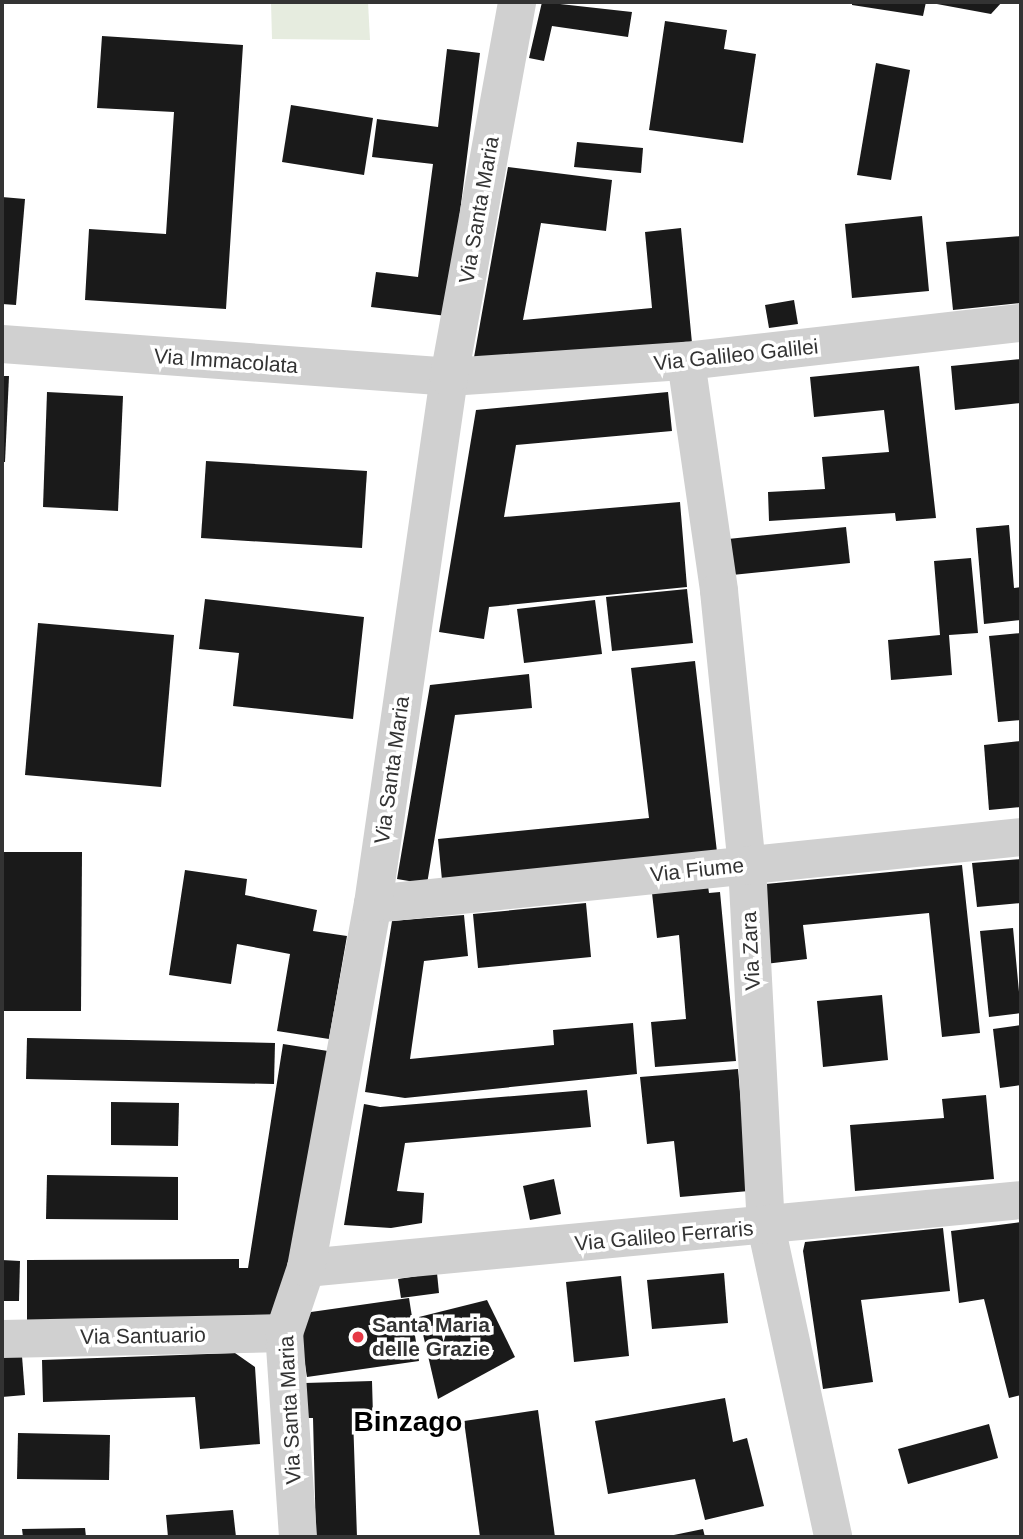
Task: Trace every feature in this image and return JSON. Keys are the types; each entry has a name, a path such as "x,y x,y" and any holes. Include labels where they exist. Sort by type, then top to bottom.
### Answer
{"street":[{"name":"Via Santa Maria","path":"298,1537 284,1333 306,1268 373,904 449,377 517,2"},
{"name":"Via Galileo Galilei","path":"449,377 686,361 1021,323"},
{"name":"Via Immacolata","path":"2,344 449,377"},
{"name":"Via Zara","path":"686,361 719,591 747,865 766,1226 833,1537"},
{"name":"Via Fiume","path":"373,904 1021,836"},
{"name":"Via Galileo Ferraris","path":"306,1268 1021,1200"},
{"name":"Via Santuario","path":"2,1339 284,1333"}],"shaded area":[{"path":"271,2 368,2 370,40 272,39"}],"building":[{"path":"542,2 632,12 628,37 552,26 544,61 529,58"},
{"path":"852,2 926,2 923,16 852,5"},
{"path":"926,2 1002,2 991,14"},
{"path":"665,21 727,30 724,49 756,54 743,143 649,130"},
{"path":"102,36 243,45 226,309 85,300 89,229 166,234 174,112 97,108"},
{"path":"447,49 480,53 447,316 371,307 376,272 418,277 433,164 372,157 377,119 438,127"},
{"path":"876,63 910,70 891,180 857,175"},
{"path":"291,105 373,118 364,175 282,162"},
{"path":"577,142 643,148 641,173 574,167"},
{"path":"508,167 612,180 606,231 541,223 523,320 652,308 645,232 681,228 692,343 473,363"},
{"path":"2,197 25,199 16,305 2,304"},
{"path":"922,216 929,291 852,298 845,224"},
{"path":"1021,236 1021,303 953,310 946,242"},
{"path":"794,300 798,324 769,328 765,305"},
{"path":"1021,359 1021,403 955,410 951,366"},
{"path":"919,366 936,518 896,521 895,513 769,521 768,492 825,489 822,457 889,452 884,410 814,417 810,377"},
{"path":"2,376 9,376 5,462 2,462"},
{"path":"47,392 123,396 118,511 43,507"},
{"path":"668,392 672,431 516,445 504,517 680,502 687,587 489,607 484,639 439,632 476,410"},
{"path":"206,461 367,471 362,548 201,538"},
{"path":"1009,525 1014,588 1021,587 1021,620 984,624 976,528"},
{"path":"846,527 850,563 732,575 728,539"},
{"path":"971,558 978,633 949,635 952,675 891,680 888,640 940,635 934,561"},
{"path":"687,589 693,643 612,651 606,597"},
{"path":"205,599 364,617 353,719 233,706 239,653 199,649"},
{"path":"595,600 602,654 524,663 517,609"},
{"path":"38,623 174,635 161,787 25,775"},
{"path":"1021,633 1021,720 998,722 989,636"},
{"path":"695,661 717,852 442,880 438,839 649,818 631,668"},
{"path":"529,674 532,708 455,715 427,884 397,879 430,685"},
{"path":"1021,741 1021,807 989,810 984,745"},
{"path":"2,852 82,852 81,1011 2,1011"},
{"path":"1021,859 1021,903 977,907 972,863"},
{"path":"962,865 980,1033 942,1037 929,913 803,925 807,959 765,964 766,884"},
{"path":"185,870 247,879 245,895 317,910 313,931 347,936 329,1039 277,1031 290,954 237,944 231,984 169,975"},
{"path":"708,886 709,893 720,892 736,1061 655,1067 651,1022 686,1019 679,935 657,938 652,893"},
{"path":"586,903 591,957 478,968 473,914"},
{"path":"464,915 468,956 424,961 410,1059 554,1045 553,1030 633,1023 637,1074 405,1098 365,1092 392,921"},
{"path":"1013,928 1021,1013 989,1017 980,931"},
{"path":"882,995 888,1060 823,1067 817,1001"},
{"path":"1021,1025 1021,1085 1000,1088 993,1029"},
{"path":"27,1038 275,1043 274,1084 26,1079"},
{"path":"283,1044 328,1051 281,1322 27,1320 27,1260 239,1259 239,1268 248,1268"},
{"path":"738,1069 749,1191 680,1197 674,1141 647,1144 640,1077"},
{"path":"587,1090 591,1127 405,1143 397,1191 424,1193 422,1223 391,1228 344,1225 364,1104 380,1107"},
{"path":"986,1095 994,1179 855,1191 850,1125 944,1118 942,1099"},
{"path":"111,1102 179,1103 178,1146 111,1145"},
{"path":"47,1175 178,1177 178,1220 46,1219"},
{"path":"554,1179 561,1214 530,1220 523,1186"},
{"path":"1021,1222 1021,1395 1009,1398 984,1299 959,1303 951,1231"},
{"path":"943,1228 950,1291 861,1300 873,1382 823,1389 803,1251 805,1242"},
{"path":"2,1260 20,1261 19,1301 2,1301"},
{"path":"437,1273 439,1293 401,1298 398,1279"},
{"path":"724,1273 728,1323 652,1329 647,1280"},
{"path":"621,1276 629,1356 574,1362 566,1282"},
{"name":"Santa Maria delle Grazie","path":"409,1298 419,1361 307,1377 297,1314"},
{"path":"487,1300 515,1357 438,1399 419,1317"},
{"path":"235,1353 255,1367 260,1444 200,1449 195,1397 43,1402 42,1360"},
{"path":"22,1356 25,1395 2,1397 2,1357"},
{"path":"372,1381 373,1416 353,1416 357,1537 316,1537 313,1418 307,1418 305,1383"},
{"path":"725,1398 733,1442 747,1438 764,1506 705,1520 695,1479 608,1494 595,1421"},
{"path":"538,1410 555,1537 480,1537 464,1421"},
{"path":"989,1424 998,1458 908,1484 898,1449"},
{"path":"18,1433 110,1435 109,1480 17,1479"},
{"path":"233,1510 236,1537 168,1537 166,1515"},
{"path":"85,1528 86,1537 23,1537 22,1529"},
{"path":"703,1529 705,1537 669,1537 669,1536"}],"place":[{"name":"Santa Maria delle Grazie","path":"358,1337"}],"district":[{"name":"Binzago","path":"408,1422"}]}
